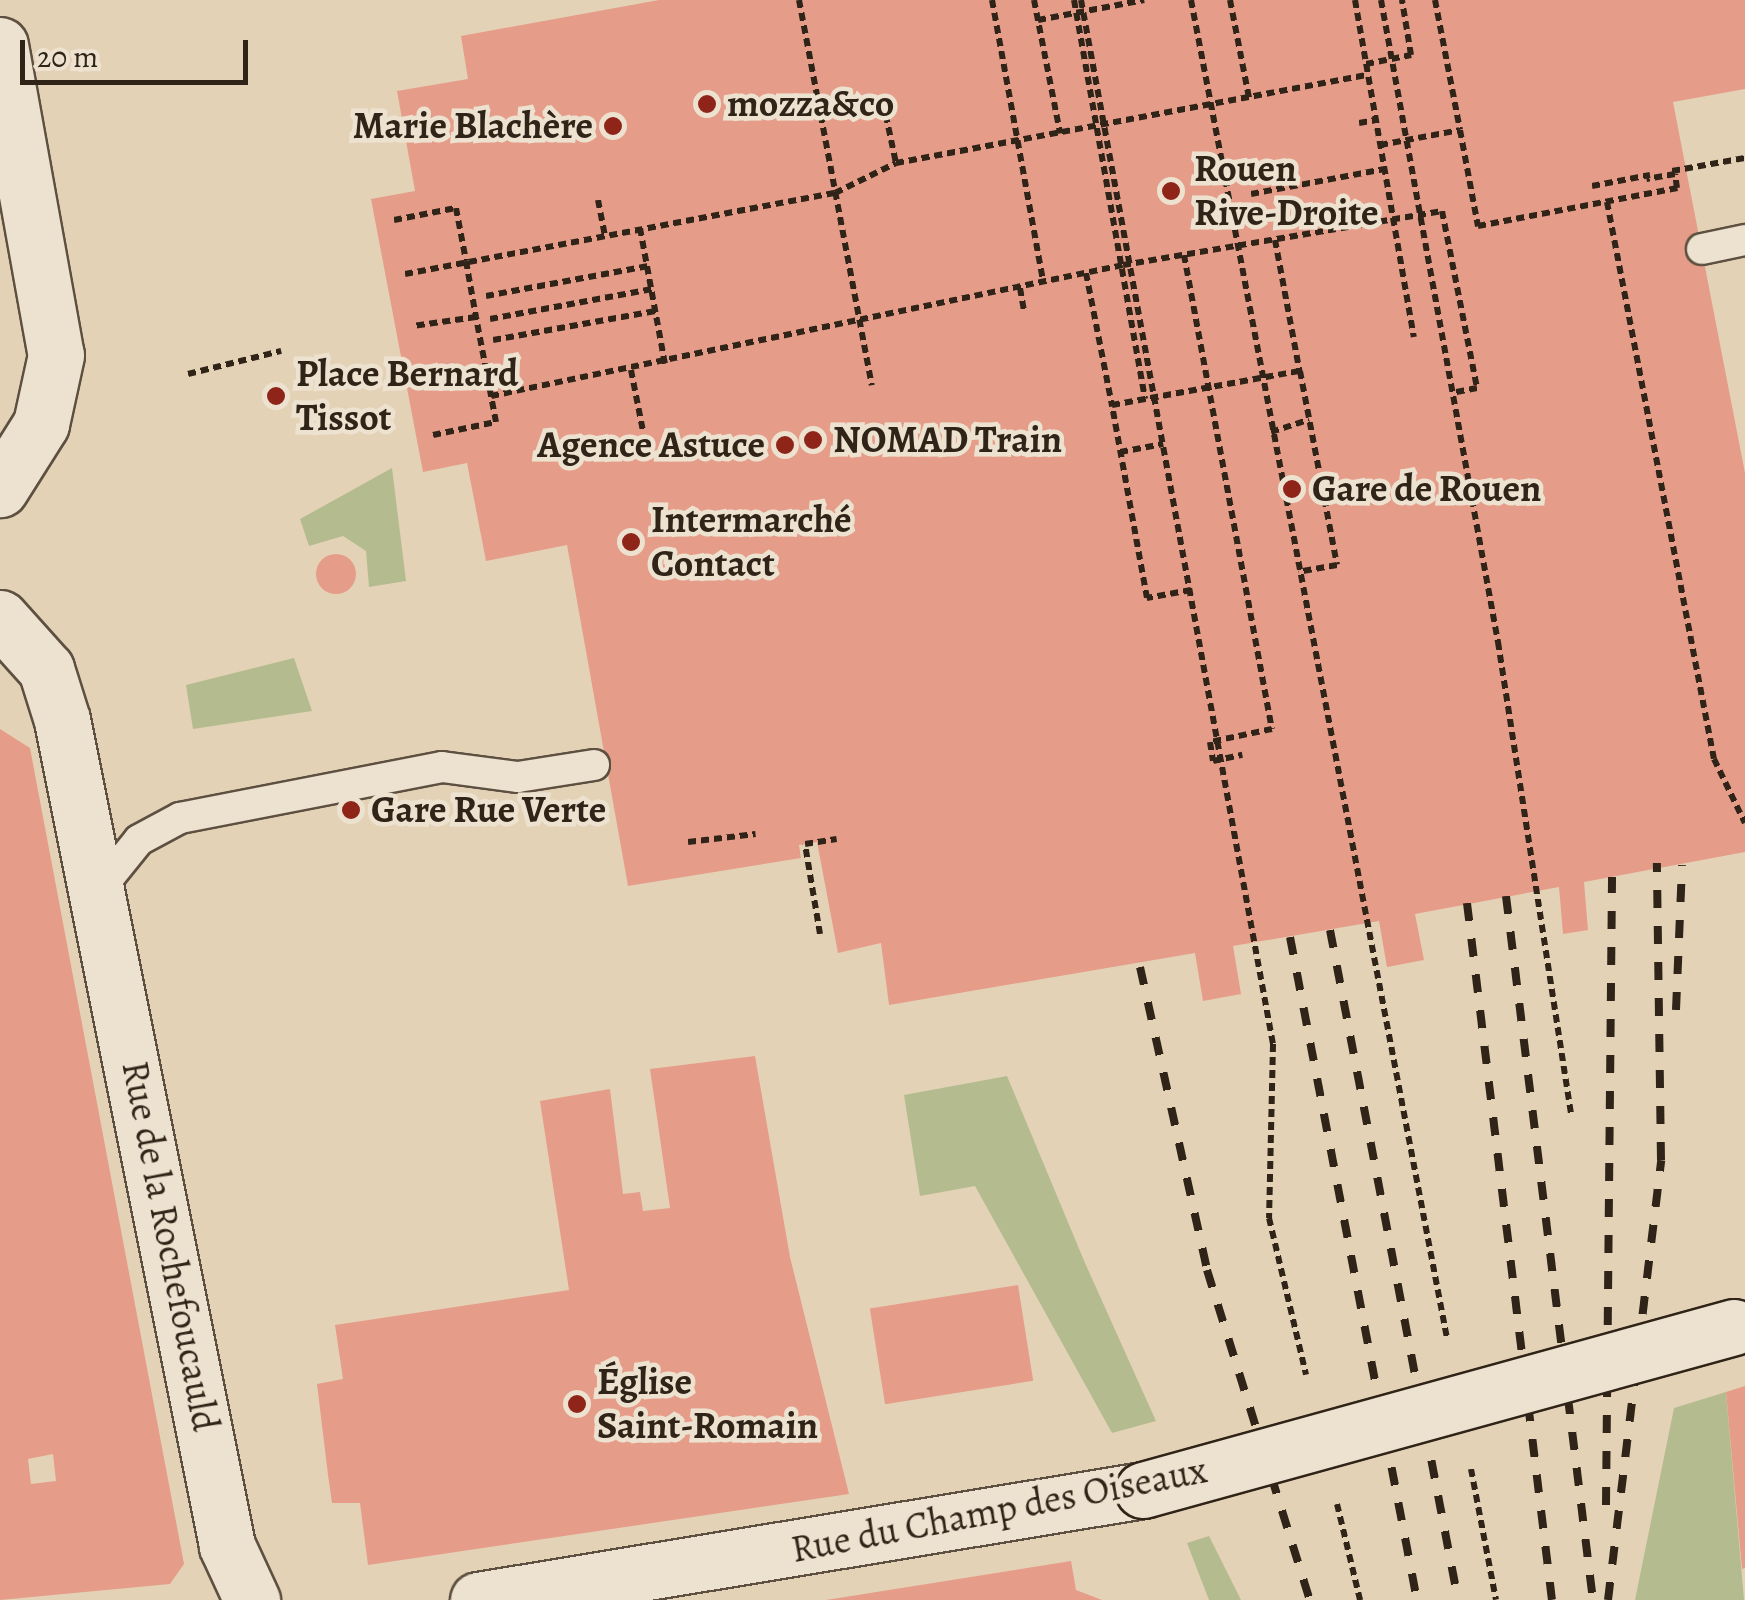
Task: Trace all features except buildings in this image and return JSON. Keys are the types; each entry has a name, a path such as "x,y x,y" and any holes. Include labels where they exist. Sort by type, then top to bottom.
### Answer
{"street":[{"path":"0,45 56,355 41,424 0,488"},
{"path":"0,618 46,669 101,887"},
{"name":"Rue de la Rochefoucauld","path":"101,887 227,1546 252,1600"},
{"name":"Rue du Champ des Oiseaux","path":"478,1600 1143,1490 1739,1326"}],"lane":[{"path":"1702,249 1745,240"},
{"path":"101,887 139,840 180,818 442,768 518,777 594,765"}],"path":[{"path":"798,0 872,385"},
{"path":"992,0 1043,282"},
{"path":"1034,0 1060,133"},
{"path":"1034,0 1038,20 1144,0"},
{"path":"1078,0 1145,399"},
{"path":"1078,0 1273,1044 1268,1218 1309,1386"},
{"path":"1193,0 1264,377"},
{"path":"1193,0 1271,432 1449,1349"},
{"path":"1230,0 1248,98"},
{"path":"1355,0 1414,337"},
{"path":"1381,0 1452,393 1571,1116"},
{"path":"1366,64 1411,55 1402,0"},
{"path":"1435,0 1478,226 1677,188 1675,174 1646,179"},
{"path":"405,274 835,193 896,163 1368,75"},
{"path":"883,102 896,163"},
{"path":"1359,123 1376,120"},
{"path":"1380,146 1460,130"},
{"path":"1592,186 1745,158"},
{"path":"1251,194 1385,169"},
{"path":"598,200 605,235"},
{"path":"1607,202 1714,759 1745,823"},
{"path":"394,220 456,208 496,422 433,435"},
{"path":"491,396 666,364 1086,273 1442,211 1478,388 1452,393"},
{"path":"640,228 666,364"},
{"path":"1271,432 1310,424 1275,240"},
{"path":"1184,255 1272,729 1210,742 1214,761 1242,756"},
{"path":"486,296 648,266"},
{"path":"1086,273 1119,452 1163,444"},
{"path":"1020,288 1024,311"},
{"path":"490,319 652,289"},
{"path":"494,340 655,311"},
{"path":"413,326 476,317"},
{"path":"188,374 281,352"},
{"path":"423,378 486,367"},
{"path":"631,370 643,431"},
{"path":"1191,590 1147,598 1112,405 1300,371 1337,565 1299,572"},
{"path":"688,842 756,834"},
{"path":"820,934 805,844 837,839"},
{"path":"1467,1446 1496,1600"},
{"path":"1336,1498 1360,1600"}],"green space":[{"path":"392,468 406,581 369,587 366,551 343,536 309,546 300,519"},
{"path":"294,658 312,711 193,729 186,685"},
{"path":"1007,1076 1156,1421 1112,1433 975,1186 920,1196 904,1095"},
{"path":"1726,1392 1744,1600 1635,1600 1674,1408"},
{"path":"1209,1536 1241,1600 1209,1600 1187,1543"}],"railway":[{"path":"1608,1600 1661,1160 1657,863"},
{"path":"1676,1010 1682,865"},
{"path":"1606,1505 1612,877"},
{"path":"1506,896 1593,1600"},
{"path":"1467,903 1552,1600"},
{"path":"1330,930 1458,1600"},
{"path":"1290,937 1417,1600"},
{"path":"1140,967 1207,1270 1310,1600"}],"place":[{"name":"mozza&co","path":"707,104"},
{"name":"Marie Blachère","path":"613,126"},
{"name":"Rouen Rive-Droite","path":"1171,191"},
{"name":"Place Bernard Tissot","path":"276,396"},
{"name":"NOMAD Train","path":"813,440"},
{"name":"Agence Astuce","path":"785,445"},
{"name":"Gare de Rouen","path":"1292,489"},
{"name":"Intermarché Contact","path":"631,542"},
{"name":"Gare Rue Verte","path":"351,810"},
{"name":"Église Saint-Romain","path":"577,1404"}]}
